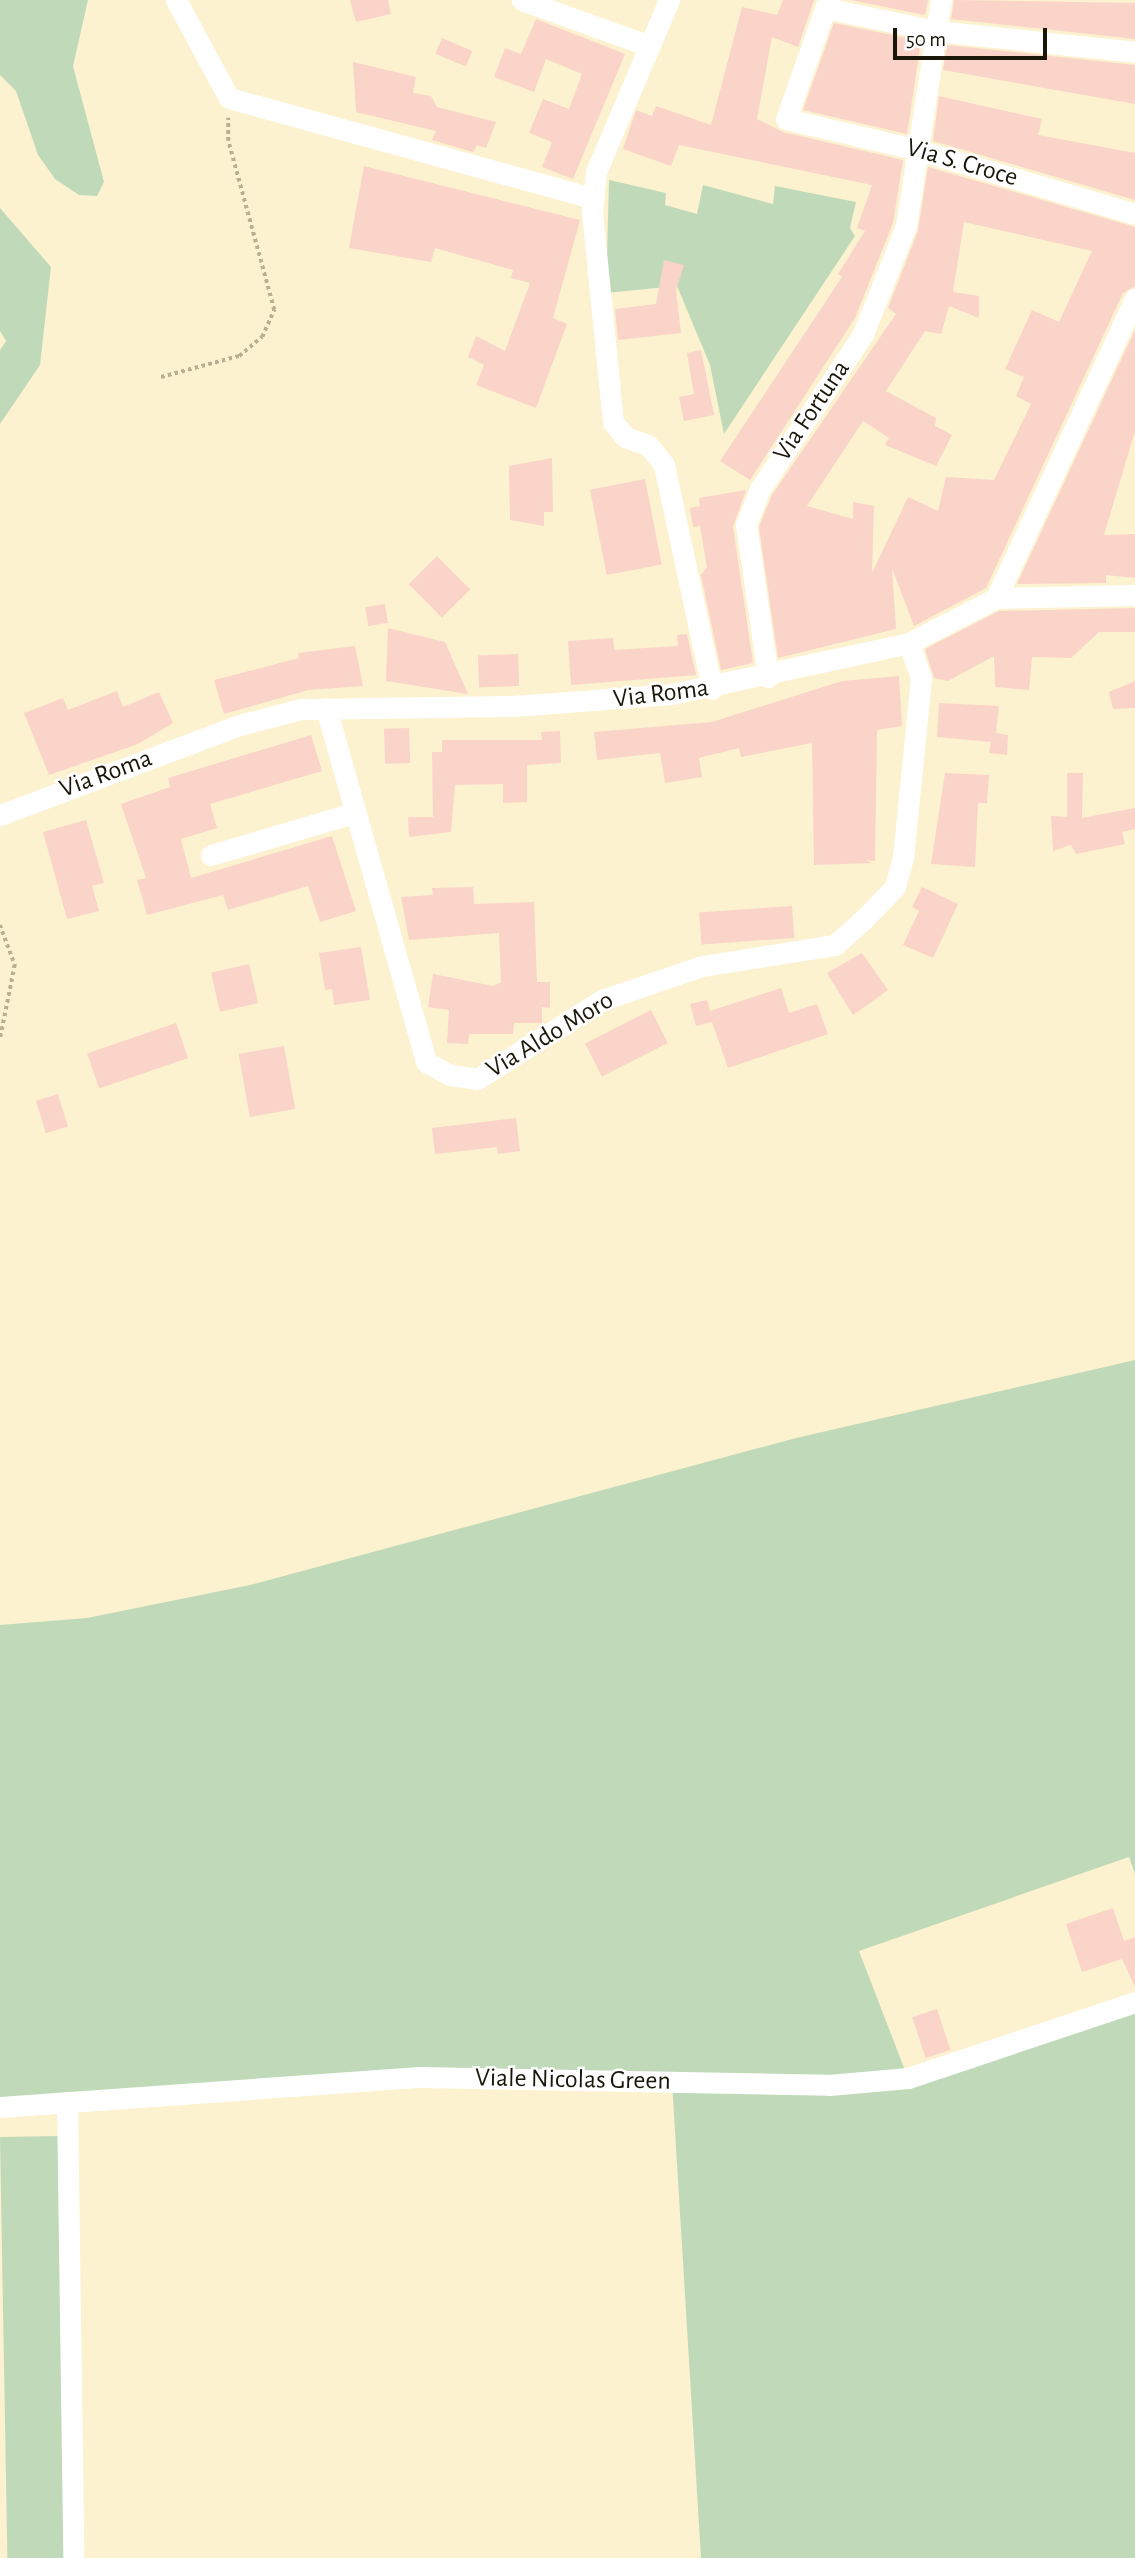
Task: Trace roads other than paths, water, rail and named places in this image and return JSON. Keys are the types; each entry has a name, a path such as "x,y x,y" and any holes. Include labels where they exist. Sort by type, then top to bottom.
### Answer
{"street":[{"path":"176,0 229,98 592,198"},
{"path":"522,0 648,45"},
{"path":"669,0 596,172 592,198 613,422 625,437 649,445 664,465 712,689"},
{"name":"Via Fortuna","path":"768,677 746,525 760,489 863,334 906,226 941,0"},
{"path":"826,4 936,31 1135,52"},
{"name":"Via S. Croce","path":"826,4 786,119 918,150 1135,214"},
{"path":"1135,299 996,598 1135,595"},
{"name":"Via Roma","path":"0,816 240,725 326,708 514,706 712,689 909,643 996,598"},
{"name":"Via Aldo Moro","path":"326,708 426,1062 450,1076 477,1079 602,1000 702,966 835,945 862,921 895,887 904,858 921,678 909,643"},
{"path":"211,855 355,813"},
{"name":"Viale Nicolas Green","path":"0,2108 420,2077 829,2085 908,2078 1135,2002"},
{"path":"67,2102 73,2558"}]}
